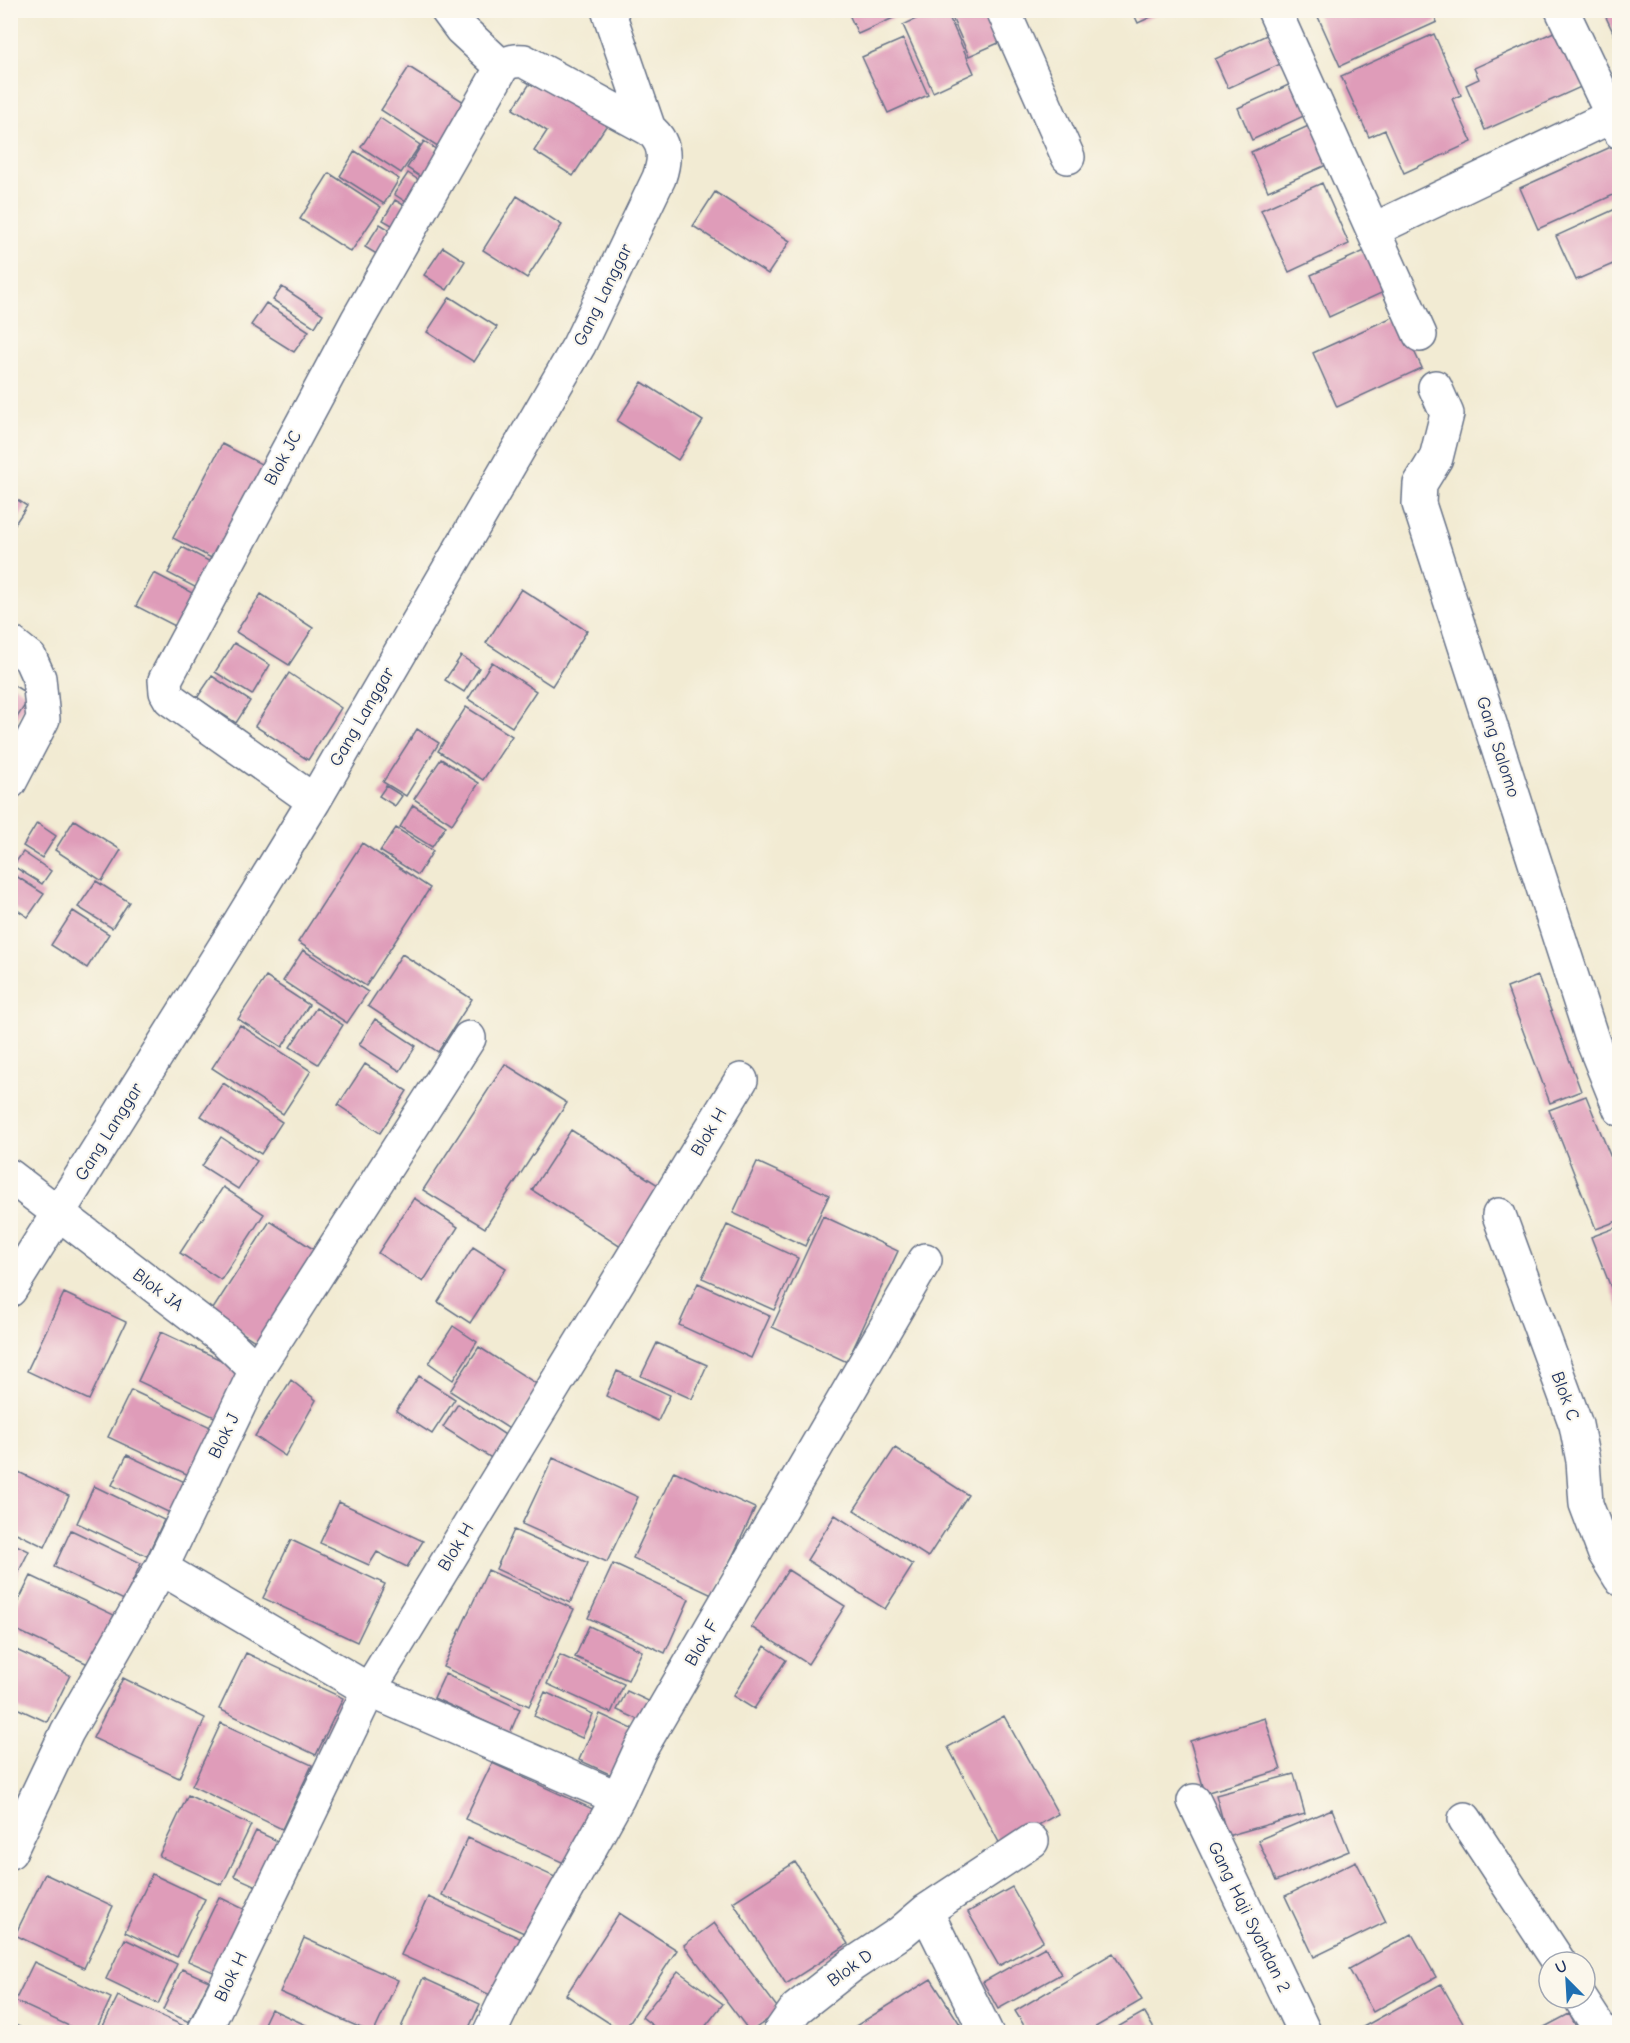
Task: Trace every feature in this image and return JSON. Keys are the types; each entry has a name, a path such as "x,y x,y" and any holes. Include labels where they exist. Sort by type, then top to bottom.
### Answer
{"street":[{"path":"447,10 461,29 502,68 511,61 524,61 649,129"},
{"name":"Gang Langgar","path":"10,1290 314,801 579,345 664,165 659,136 649,129 608,10"},
{"path":"1003,10 1068,157"},
{"path":"1274,10 1420,334"},
{"path":"1372,230 1617,126 1562,10"},
{"name":"Blok JC","path":"314,801 170,699 166,692 165,680 357,321 502,68"},
{"name":"Gang Salomo","path":"1435,387 1447,414 1436,458 1420,484 1419,504 1593,1042 1620,1109"},
{"path":"10,642 30,658 39,678 42,719 10,782"},
{"name":"Blok J","path":"10,1852 67,1732 160,1568 256,1370 469,1038"},
{"name":"Blok H","path":"204,2032 369,1690 741,1080"},
{"name":"Blok JA","path":"10,1176 226,1341 256,1370"},
{"name":"Blok C","path":"1499,1215 1576,1425 1582,1453 1586,1504 1592,1526 1620,1578"},
{"name":"Blok F","path":"490,2032 618,1798 640,1750 925,1260"},
{"path":"160,1568 369,1690 618,1798"},
{"name":"Gang Haji Syahdan 2","path":"1194,1801 1304,2032"},
{"path":"1465,1819 1550,1950"},
{"name":"Blok D","path":"780,2032 796,2009 852,1965 900,1933 926,1911 1032,1841"},
{"path":"926,1911 986,2032"},
{"path":"1588,2010 1602,2032"}],"building":[{"path":"847,10 911,10 858,34"},
{"path":"935,10 946,10 974,73 933,92 903,25"},
{"path":"960,10 1000,10 1012,37 969,56 951,15"},
{"path":"1132,10 1166,10 1138,23"},
{"path":"1315,10 1432,10 1437,22 1340,66"},
{"path":"1620,10 1620,47 1605,15"},
{"path":"1565,27 1592,82 1485,130 1466,85 1479,79 1474,68"},
{"path":"1273,32 1287,61 1228,88 1215,59"},
{"path":"1434,34 1461,95 1452,99 1472,142 1404,173 1385,130 1369,137 1341,76"},
{"path":"903,39 928,95 888,113 862,57"},
{"path":"409,67 475,109 447,152 381,110"},
{"path":"537,73 614,114 573,176 534,151 547,131 513,109"},
{"path":"1295,82 1310,113 1252,140 1238,108"},
{"path":"380,118 420,145 401,173 361,147"},
{"path":"1315,123 1333,162 1268,191 1251,152"},
{"path":"424,141 447,157 430,183 407,168"},
{"path":"1613,146 1620,161 1620,192 1538,229 1520,188"},
{"path":"355,151 399,179 384,204 340,176"},
{"path":"329,173 381,207 351,252 300,219"},
{"path":"408,173 429,187 415,208 394,194"},
{"path":"1322,183 1349,244 1289,272 1261,210"},
{"path":"715,192 790,241 768,274 693,226"},
{"path":"517,196 562,225 527,278 483,250"},
{"path":"395,200 412,210 399,229 383,220"},
{"path":"1620,207 1620,261 1576,280 1556,236"},
{"path":"380,224 403,238 388,261 365,247"},
{"path":"443,247 465,261 447,290 424,275"},
{"path":"1369,249 1388,290 1329,317 1311,275"},
{"path":"282,287 323,314 315,327 273,300"},
{"path":"450,297 497,327 474,362 427,332"},
{"path":"266,303 309,331 294,352 251,325"},
{"path":"1397,315 1422,368 1337,407 1313,353"},
{"path":"642,382 703,421 678,460 617,421"},
{"path":"222,444 267,467 217,561 173,538"},
{"path":"10,495 27,506 10,531"},
{"path":"182,547 222,568 208,594 168,573"},
{"path":"154,573 198,596 181,629 136,606"},
{"path":"521,589 587,631 552,686 486,643"},
{"path":"261,594 313,628 289,665 236,632"},
{"path":"234,643 270,665 252,695 215,672"},
{"path":"461,656 479,668 464,692 445,680"},
{"path":"492,662 536,691 512,727 468,699"},
{"path":"289,673 341,708 308,760 255,726"},
{"path":"212,676 250,701 236,723 197,698"},
{"path":"10,683 31,696 10,728"},
{"path":"466,707 512,736 483,780 438,751"},
{"path":"417,729 439,743 406,796 383,782"},
{"path":"441,759 479,783 452,824 414,799"},
{"path":"386,786 402,796 395,806 379,796"},
{"path":"413,805 446,826 432,847 400,827"},
{"path":"74,820 121,850 102,881 55,850"},
{"path":"37,823 56,836 42,858 23,846"},
{"path":"396,828 433,851 418,875 380,851"},
{"path":"362,843 430,888 366,986 298,942"},
{"path":"23,852 51,871 42,884 13,866"},
{"path":"16,876 44,894 28,917 10,905 10,885"},
{"path":"96,881 129,902 112,928 78,907"},
{"path":"73,911 109,934 87,968 51,945"},
{"path":"303,950 368,992 347,1023 283,981"},
{"path":"402,954 472,999 438,1052 368,1006"},
{"path":"1538,976 1581,1091 1550,1103 1507,988"},
{"path":"266,977 309,1005 282,1047 238,1019"},
{"path":"316,1008 343,1025 318,1064 290,1047"},
{"path":"375,1019 416,1046 400,1071 359,1045"},
{"path":"240,1025 311,1071 283,1114 212,1068"},
{"path":"365,1064 407,1091 380,1133 338,1105"},
{"path":"505,1064 567,1103 485,1228 423,1190"},
{"path":"223,1083 282,1122 261,1154 201,1116"},
{"path":"1586,1096 1620,1180 1620,1220 1596,1229 1549,1110"},
{"path":"571,1130 666,1190 627,1251 532,1190"},
{"path":"221,1137 257,1161 238,1189 202,1166"},
{"path":"757,1162 829,1195 805,1246 733,1213"},
{"path":"223,1187 264,1214 221,1280 180,1253"},
{"path":"414,1198 458,1227 423,1282 378,1253"},
{"path":"823,1216 898,1251 847,1362 772,1327"},
{"path":"270,1221 324,1256 264,1347 211,1312"},
{"path":"727,1225 798,1258 774,1310 702,1278"},
{"path":"1620,1226 1620,1308 1619,1308 1591,1237"},
{"path":"473,1247 506,1268 470,1323 438,1302"},
{"path":"698,1283 770,1316 751,1358 679,1325"},
{"path":"64,1293 126,1322 89,1400 27,1371"},
{"path":"453,1326 477,1342 453,1380 429,1363"},
{"path":"161,1332 249,1373 225,1422 138,1381"},
{"path":"657,1343 707,1365 692,1399 641,1376"},
{"path":"479,1347 540,1386 511,1430 450,1391"},
{"path":"617,1371 670,1395 658,1421 606,1396"},
{"path":"419,1376 455,1399 432,1434 396,1411"},
{"path":"291,1380 316,1400 285,1456 255,1436"},
{"path":"131,1390 217,1430 195,1478 108,1437"},
{"path":"458,1404 510,1438 496,1461 443,1427"},
{"path":"895,1448 968,1495 928,1557 854,1510"},
{"path":"127,1455 187,1483 172,1514 112,1485"},
{"path":"553,1458 638,1497 607,1562 522,1524"},
{"path":"10,1468 69,1496 45,1547 10,1530"},
{"path":"674,1471 755,1508 714,1596 633,1558"},
{"path":"94,1486 164,1520 147,1556 77,1523"},
{"path":"339,1502 423,1541 407,1567 377,1552 369,1565 320,1543"},
{"path":"835,1515 913,1565 885,1609 807,1560"},
{"path":"71,1530 141,1563 124,1600 54,1567"},
{"path":"514,1530 588,1563 570,1603 496,1569"},
{"path":"291,1540 385,1584 357,1642 263,1598"},
{"path":"10,1542 29,1551 10,1589"},
{"path":"613,1564 689,1599 665,1653 588,1618"},
{"path":"488,1570 574,1609 529,1706 443,1667"},
{"path":"788,1570 845,1606 808,1664 751,1627"},
{"path":"31,1576 114,1615 90,1665 10,1627 10,1618"},
{"path":"589,1626 642,1651 628,1680 575,1657"},
{"path":"765,1646 786,1660 754,1709 733,1696"},
{"path":"14,1649 70,1675 47,1722 10,1705 10,1656"},
{"path":"246,1653 343,1698 316,1755 219,1709"},
{"path":"560,1655 624,1684 611,1713 547,1684"},
{"path":"445,1674 520,1709 510,1733 434,1698"},
{"path":"123,1678 205,1718 179,1778 93,1738"},
{"path":"627,1691 655,1704 646,1723 617,1710"},
{"path":"545,1692 593,1714 582,1738 534,1716"},
{"path":"600,1714 637,1731 616,1777 579,1760"},
{"path":"1004,1716 1058,1814 1001,1846 948,1747"},
{"path":"1265,1718 1281,1770 1205,1793 1190,1741"},
{"path":"221,1723 312,1765 282,1829 192,1786"},
{"path":"492,1763 597,1811 571,1866 465,1819"},
{"path":"1294,1774 1305,1814 1227,1836 1216,1795"},
{"path":"188,1795 251,1825 222,1885 159,1856"},
{"path":"1332,1809 1349,1851 1276,1881 1258,1840"},
{"path":"256,1831 284,1844 263,1889 234,1876"},
{"path":"468,1838 564,1881 537,1939 442,1895"},
{"path":"1356,1861 1386,1922 1314,1957 1285,1896"},
{"path":"795,1862 848,1944 786,1984 733,1902"},
{"path":"45,1874 113,1906 84,1968 15,1935"},
{"path":"152,1874 205,1899 177,1957 125,1932"},
{"path":"1012,1887 1043,1941 999,1966 968,1912"},
{"path":"219,1897 250,1912 220,1975 188,1961"},
{"path":"428,1897 522,1939 495,1997 401,1955"},
{"path":"619,1913 677,1950 623,2032 566,1995"},
{"path":"714,1923 780,2011 750,2032 684,1945"},
{"path":"1412,1934 1436,1977 1373,2012 1349,1969"},
{"path":"304,1938 398,1980 374,2032 280,1992"},
{"path":"125,1939 177,1964 158,2004 106,1979"},
{"path":"1045,1947 1061,1974 998,2009 983,1982"},
{"path":"1113,1953 1142,2000 1087,2032 1028,2032 1015,2011"},
{"path":"34,1962 111,1998 95,2032 82,2032 15,2001"},
{"path":"182,1969 209,1981 189,2022 163,2010"},
{"path":"678,1971 723,2004 701,2032 661,2032 642,2017"},
{"path":"423,1978 480,2004 467,2032 399,2032"},
{"path":"931,1979 965,2032 846,2032"},
{"path":"1441,1984 1468,2031 1354,2032"},
{"path":"118,1996 186,2027 183,2032 100,2032"},
{"path":"271,2009 321,2032 260,2032"},
{"path":"1144,2012 1156,2032 1109,2032"},
{"path":"1569,2014 1579,2032 1535,2032"},
{"path":"10,2023 31,2032 10,2032"}]}
